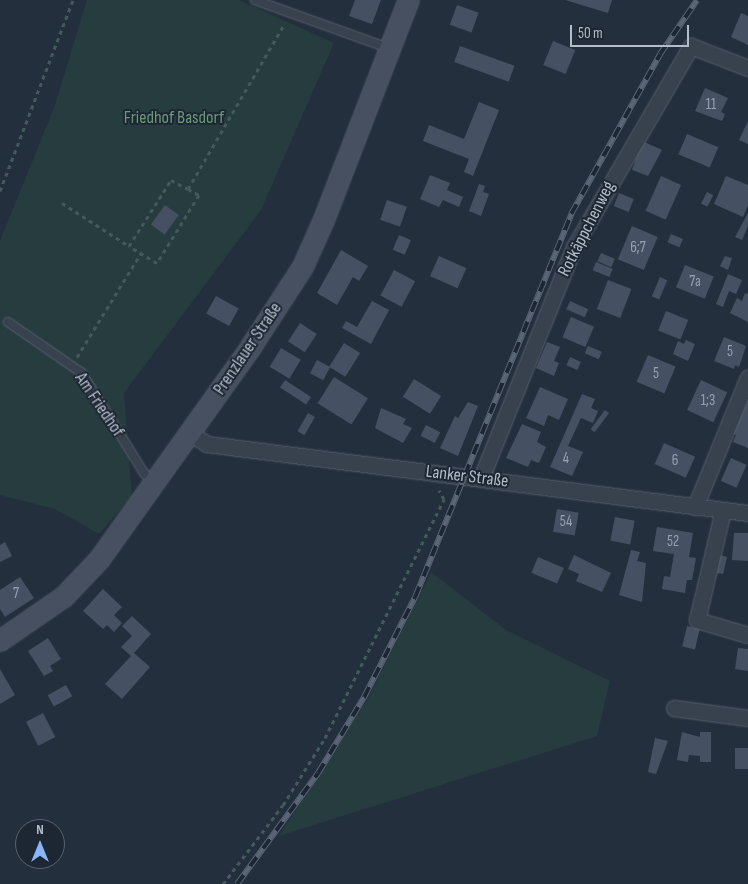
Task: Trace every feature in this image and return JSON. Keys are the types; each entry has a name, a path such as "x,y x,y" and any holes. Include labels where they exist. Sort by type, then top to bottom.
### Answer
{"main road":[{"name":"Prenzlauer Straße","path":"0,641 64,597 83,579 251,347 303,267 324,220 409,0"}],"street":[{"name":"Rotkäppchenweg","path":"482,478 574,247 691,46 748,68"},
{"path":"695,507 748,377"},
{"name":"Lanker Straße","path":"190,433 207,444 748,513"},
{"path":"723,510 698,620 748,635"},
{"path":"674,708 748,718"}],"lane":[{"path":"255,0 390,49"},
{"name":"Am Friedhof","path":"8,322 82,373 144,473 154,482"}],"path":[{"path":"0,191 73,0"},
{"path":"188,189 290,13"},
{"path":"62,203 157,264 199,195 171,180 129,246"},
{"path":"72,366 141,253"},
{"path":"223,884 283,806 325,738 444,499 443,492 436,489 436,474"}],"green space":[{"name":"Friedhof Basdorf","path":"87,0 239,0 334,43 261,210 124,393 132,496 99,534 55,509 0,495 0,241 54,108"},
{"path":"431,572 506,630 610,681 597,736 279,836 367,700"}],"building":[{"path":"355,0 381,0 372,24 349,16"},
{"path":"565,0 612,0 608,13"},
{"path":"457,5 479,13 471,33 450,25"},
{"path":"741,13 748,16 748,45 731,37"},
{"path":"553,41 575,50 566,74 543,65"},
{"path":"460,46 515,66 509,82 454,62"},
{"path":"705,88 728,98 721,112 725,114 722,121 695,111"},
{"path":"479,102 499,110 473,176 464,172 469,159 423,141 429,125 464,139"},
{"path":"748,121 748,144 739,140"},
{"path":"687,134 718,147 710,168 678,154"},
{"path":"642,141 662,150 648,176 632,170"},
{"path":"430,175 450,183 447,190 463,197 459,207 443,200 439,207 420,199"},
{"path":"661,176 681,185 666,220 646,211"},
{"path":"726,176 748,185 748,205 743,217 714,204"},
{"path":"479,184 485,186 483,192 489,194 481,216 469,211"},
{"path":"707,192 713,195 707,207 701,204"},
{"path":"619,193 634,199 629,212 614,206"},
{"path":"387,200 407,207 400,227 380,220"},
{"path":"165,205 179,215 165,234 151,224"},
{"path":"748,213 748,226 742,240 735,237"},
{"path":"632,226 658,237 644,270 618,259"},
{"path":"671,234 683,239 679,247 667,242"},
{"path":"399,235 411,240 405,255 393,250"},
{"path":"341,250 368,266 359,281 353,277 337,305 317,293"},
{"path":"601,253 615,259 611,267 597,261"},
{"path":"439,256 466,268 457,288 430,276"},
{"path":"725,256 732,258 728,270 720,266"},
{"path":"596,262 613,269 609,277 593,270"},
{"path":"685,265 714,277 705,299 676,287"},
{"path":"394,270 415,281 402,307 380,296"},
{"path":"728,274 742,280 736,294 729,291 723,307 716,304"},
{"path":"660,277 667,280 659,299 652,296"},
{"path":"608,280 631,289 620,318 597,309"},
{"path":"745,293 748,294 748,322 730,313 737,298 742,301"},
{"path":"216,296 239,309 229,326 206,313"},
{"path":"372,301 389,310 371,344 342,328 346,321 357,327"},
{"path":"570,301 588,309 585,317 566,309"},
{"path":"666,311 688,320 680,339 658,330"},
{"path":"571,317 594,327 585,347 562,337"},
{"path":"300,323 317,334 305,352 288,341"},
{"path":"724,337 746,346 739,367 735,365 734,369 714,361"},
{"path":"686,340 695,344 688,361 673,354 678,341 684,344"},
{"path":"547,342 560,347 554,361 559,363 554,376 536,368"},
{"path":"344,343 360,353 345,377 329,367"},
{"path":"588,346 602,352 599,359 585,353"},
{"path":"281,348 301,360 289,379 270,367"},
{"path":"648,355 676,367 664,393 637,382"},
{"path":"570,357 581,362 577,370 566,365"},
{"path":"317,360 330,367 323,380 310,373"},
{"path":"334,377 368,398 351,424 318,403"},
{"path":"414,379 441,396 430,414 403,397"},
{"path":"285,380 311,397 306,404 280,388"},
{"path":"701,380 727,392 713,422 687,410"},
{"path":"540,387 568,399 559,420 548,415 544,426 526,418"},
{"path":"582,394 595,399 591,408 598,411 593,423 581,418 568,446 583,452 572,476 550,467"},
{"path":"748,394 748,448 733,442 736,435 731,433"},
{"path":"468,402 478,406 458,456 440,448 455,416 458,418"},
{"path":"381,408 406,419 403,424 412,428 403,443 375,428"},
{"path":"605,410 609,413 595,432 591,429"},
{"path":"308,413 315,417 304,435 298,431"},
{"path":"522,424 541,432 537,442 546,447 539,463 531,460 528,467 506,458"},
{"path":"426,425 440,432 435,443 421,436"},
{"path":"664,443 695,457 686,478 655,464"},
{"path":"731,458 747,465 736,488 721,481"},
{"path":"557,509 579,513 575,535 553,532"},
{"path":"615,517 635,521 630,544 610,541"},
{"path":"657,527 693,533 689,557 696,558 692,580 687,580 685,593 662,589 664,576 670,577 674,554 653,551"},
{"path":"734,533 748,533 748,561 732,560"},
{"path":"5,542 12,556 0,562 0,545"},
{"path":"631,550 640,552 637,561 646,563 642,602 619,595"},
{"path":"574,555 611,573 602,592 576,581 579,574 568,569"},
{"path":"720,555 727,557 723,574 717,573"},
{"path":"538,557 564,568 557,584 531,573"},
{"path":"20,577 34,598 5,617 0,609 0,590"},
{"path":"103,589 122,607 114,615 122,623 114,632 107,625 103,629 83,611"},
{"path":"132,616 151,634 134,653 150,667 122,699 105,684 131,656 121,647 132,636 122,626"},
{"path":"687,626 700,629 695,649 682,646"},
{"path":"48,638 61,659 50,666 53,671 44,676 28,651"},
{"path":"738,648 748,649 748,671 735,669"},
{"path":"0,669 15,695 0,704"},
{"path":"66,685 72,696 54,707 48,695"},
{"path":"43,713 55,737 38,746 26,722"},
{"path":"682,732 700,737 700,732 711,732 711,762 700,762 700,756 689,755 688,762 677,760"},
{"path":"655,738 668,741 656,774 648,772"},
{"path":"735,748 748,748 748,769 735,769"}],"railway":[{"path":"237,884 318,773 364,697 415,597 571,214 660,54 697,0"}]}
